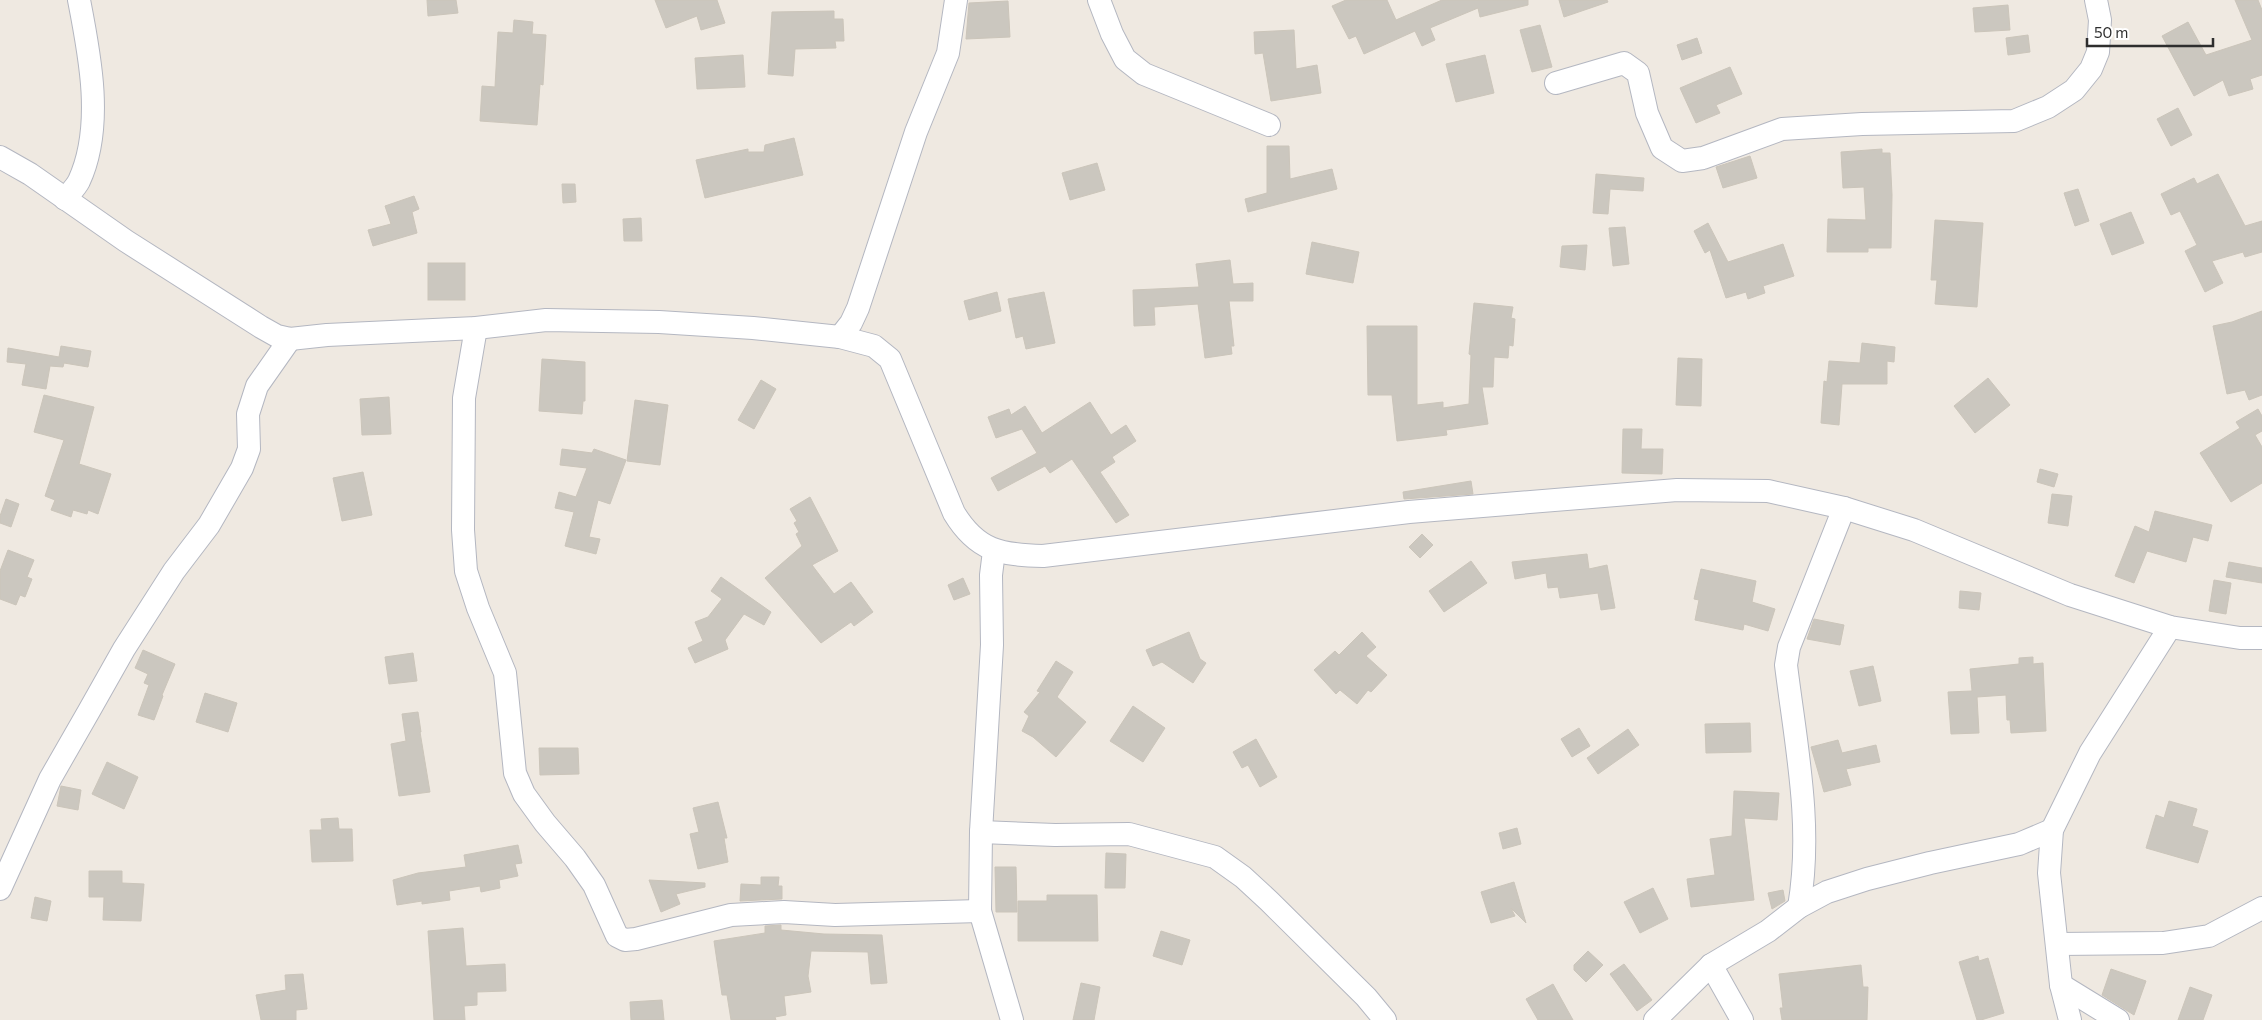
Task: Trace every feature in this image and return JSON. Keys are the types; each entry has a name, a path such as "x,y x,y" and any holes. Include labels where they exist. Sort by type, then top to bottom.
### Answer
{"street":[{"path":"65,199 79,183 85,165 92,127 92,73 79,0"},
{"path":"840,337 851,323 858,308 916,132 948,53 956,0"},
{"path":"1099,0 1112,34 1125,59 1144,74 1269,125"},
{"path":"1556,83 1624,63 1638,73 1647,113 1662,148 1682,161 1703,158 1782,129 1862,124 2014,121 2048,107 2074,90 2091,69 2098,52 2100,20 2096,0"},
{"path":"0,157 30,174 134,246 262,327 277,336 290,339 327,335 476,328 546,320 659,322 743,327 840,337 874,346 890,359 954,513 971,536 994,551 1013,556 1043,556 1409,512 1677,490 1768,491 1844,508 1914,530 2070,595 2170,627 2240,638 2262,638"},
{"path":"476,328 464,398 463,530 466,571 478,608 505,673 515,773 524,794 545,823 575,858 594,886 617,936 625,940 636,939 740,914 784,912 835,915 980,911"},
{"path":"0,889 50,780 93,703 174,571 209,525 242,468 249,449 248,414 257,386 290,339"},
{"path":"1799,907 1805,875 1803,789 1786,665 1789,647 1844,508"},
{"path":"994,551 991,575 992,645 981,832 980,911 1012,1020"},
{"path":"2070,1020 2061,985 2050,873 2052,830 2090,753 2170,627"},
{"path":"1655,1020 1711,965 1768,931 1799,907 1828,892 1867,879 1930,863 2019,844 2052,830"},
{"path":"981,832 1055,835 1129,834 1215,857 1243,877 1269,901 1366,997 1385,1020"},
{"path":"2058,944 2163,943 2208,936 2262,908"},
{"path":"1711,965 1742,1020"},
{"path":"2061,985 2118,1020"}],"building":[{"path":"427,0 456,0 458,13 428,16"},
{"path":"655,0 717,0 725,23 701,30 697,16 666,28"},
{"path":"1346,0 1387,0 1396,20 1442,0 1528,0 1528,5 1480,17 1478,8 1430,28 1435,40 1422,46 1415,31 1364,54 1356,36 1349,39 1332,6"},
{"path":"1559,0 1607,0 1608,2 1564,17"},
{"path":"2235,0 2258,0 2262,10 2262,75 2250,79 2253,89 2229,96 2223,80 2194,96 2162,36 2188,22 2206,55 2252,40"},
{"path":"1008,1 1010,37 966,39 969,3"},
{"path":"2008,5 2010,30 1975,32 1973,8"},
{"path":"834,11 834,19 843,19 844,41 835,41 836,48 795,49 793,76 768,74 772,12"},
{"path":"514,20 533,22 532,34 546,35 543,85 540,84 537,125 480,121 482,86 495,87 498,32 513,33"},
{"path":"1540,25 1552,67 1532,72 1520,30"},
{"path":"1294,30 1296,69 1317,65 1321,93 1271,101 1263,53 1255,54 1254,32"},
{"path":"2028,35 2030,52 2008,55 2006,38"},
{"path":"1697,38 1702,53 1682,60 1677,45"},
{"path":"743,55 745,87 697,89 695,58"},
{"path":"1485,55 1494,93 1456,102 1446,64"},
{"path":"1730,67 1742,94 1716,105 1720,113 1696,123 1680,88"},
{"path":"2178,108 2192,135 2171,146 2157,119"},
{"path":"794,138 803,175 705,198 696,160 748,149 748,152 764,152 765,145"},
{"path":"1267,146 1289,146 1290,179 1332,169 1337,189 1248,212 1245,199 1267,193"},
{"path":"1882,149 1882,153 1890,153 1892,195 1891,248 1868,248 1868,252 1827,252 1828,219 1866,220 1864,187 1843,188 1841,152"},
{"path":"1750,156 1757,178 1723,188 1716,167"},
{"path":"1097,163 1105,190 1070,200 1062,173"},
{"path":"1596,174 1644,178 1643,191 1610,189 1608,214 1593,213"},
{"path":"2218,174 2245,226 2262,221 2262,252 2245,257 2243,252 2212,261 2223,283 2205,292 2185,251 2197,245 2180,211 2171,215 2161,194 2194,178 2197,184"},
{"path":"562,184 575,184 576,202 563,203"},
{"path":"2078,189 2089,221 2075,226 2064,193"},
{"path":"414,196 419,209 412,212 417,233 373,246 368,230 391,224 385,206"},
{"path":"2131,212 2144,243 2112,255 2100,224"},
{"path":"641,218 642,241 624,241 623,219"},
{"path":"1935,220 1983,223 1977,307 1935,304 1937,280 1931,280"},
{"path":"1708,223 1728,262 1783,244 1794,276 1763,286 1765,293 1748,299 1746,292 1726,298 1710,250 1705,253 1694,231"},
{"path":"1625,227 1629,264 1613,266 1609,228"},
{"path":"1312,242 1359,252 1353,283 1306,274"},
{"path":"1587,245 1585,270 1560,267 1562,246"},
{"path":"1230,260 1233,284 1253,283 1253,301 1229,301 1234,346 1231,346 1232,354 1205,358 1198,304 1154,307 1155,325 1134,326 1133,290 1199,287 1196,264"},
{"path":"428,263 465,263 465,300 428,300"},
{"path":"997,292 1001,311 969,320 964,301"},
{"path":"1044,292 1055,343 1026,349 1023,336 1016,338 1008,299"},
{"path":"1474,303 1513,307 1511,318 1515,319 1513,346 1509,345 1508,358 1494,357 1493,387 1482,387 1488,424 1446,430 1447,435 1397,441 1392,395 1368,395 1367,326 1417,326 1417,405 1443,402 1443,408 1469,404 1471,355 1469,354"},
{"path":"2262,311 2262,395 2249,400 2245,390 2227,394 2213,326 2232,322"},
{"path":"1862,343 1895,347 1894,362 1887,361 1887,384 1842,384 1839,425 1821,423 1824,381 1827,382 1829,361 1860,363"},
{"path":"61,346 91,351 88,367 64,363 63,367 50,366 46,389 22,385 26,364 7,362 8,348 59,357"},
{"path":"1678,358 1702,359 1701,406 1676,405"},
{"path":"542,359 585,362 585,401 583,401 582,414 539,411"},
{"path":"1988,378 2010,405 1975,433 1954,406"},
{"path":"761,380 776,389 754,429 738,420"},
{"path":"44,395 94,407 79,464 111,474 98,514 88,510 87,514 73,510 71,517 51,510 55,500 45,496 64,440 34,432"},
{"path":"389,397 391,434 362,435 360,399"},
{"path":"635,400 668,405 660,465 627,461"},
{"path":"1090,402 1111,435 1126,425 1136,441 1112,457 1115,462 1100,472 1129,515 1116,523 1072,459 1050,473 1045,466 998,491 991,478 1037,453 1022,429 996,438 988,417 1009,409 1011,415 1025,406 1042,433"},
{"path":"2258,409 2262,416 2262,431 2255,435 2262,447 2262,483 2231,502 2200,453 2240,428 2236,422"},
{"path":"1623,429 1642,429 1641,449 1663,449 1662,474 1622,473"},
{"path":"562,449 592,453 594,449 626,460 610,504 598,500 589,537 600,539 596,554 565,546 574,512 555,508 559,492 576,497 587,468 560,465"},
{"path":"2040,469 2058,474 2054,487 2037,482"},
{"path":"363,472 372,515 342,521 333,478"},
{"path":"1471,481 1473,494 1404,499 1403,492"},
{"path":"2052,494 2072,496 2068,526 2048,523"},
{"path":"810,497 838,551 812,565 834,594 851,582 873,612 854,626 851,622 821,643 765,578 802,546 796,534 799,532 794,523 797,521 790,509"},
{"path":"6,499 19,504 11,527 0,523 0,516"},
{"path":"2155,511 2212,525 2208,541 2193,537 2186,562 2147,551 2134,583 2115,576 2135,526 2149,532"},
{"path":"1422,534 1433,545 1420,558 1409,547"},
{"path":"8,550 34,560 27,577 32,579 25,597 20,595 16,605 0,599 0,571"},
{"path":"1587,554 1589,569 1607,565 1615,608 1601,610 1598,593 1560,598 1558,587 1548,588 1546,573 1515,579 1512,562"},
{"path":"1471,561 1487,583 1444,612 1429,591"},
{"path":"2229,562 2262,568 2262,583 2226,577"},
{"path":"1701,569 1756,581 1752,602 1775,609 1768,631 1744,624 1743,630 1695,620 1699,600 1694,599"},
{"path":"721,577 771,612 764,625 744,614 725,640 728,649 695,663 688,648 703,641 695,622 708,617 722,599 711,591"},
{"path":"963,578 970,594 954,600 948,585"},
{"path":"2214,580 2231,583 2226,614 2209,611"},
{"path":"1960,591 1981,593 1979,610 1959,608"},
{"path":"1814,619 1844,625 1840,645 1807,639"},
{"path":"1189,632 1200,659 1206,663 1193,683 1162,662 1153,666 1146,650"},
{"path":"1362,632 1376,647 1366,656 1387,675 1371,692 1368,690 1357,704 1340,690 1336,694 1314,670 1335,651 1339,655"},
{"path":"143,650 175,664 154,720 138,715 149,685 144,683 148,674 135,668"},
{"path":"413,653 417,681 389,684 385,657"},
{"path":"2033,657 2033,664 2043,663 2046,731 2011,733 2010,720 2007,720 2006,695 1977,697 1979,733 1951,734 1948,692 1972,691 1970,669 2019,664 2019,658"},
{"path":"1056,661 1073,672 1057,697 1086,722 1056,757 1033,737 1022,731 1029,716 1024,712 1040,692 1037,691"},
{"path":"1873,666 1881,701 1859,706 1850,671"},
{"path":"205,693 237,703 228,732 196,722"},
{"path":"1133,706 1165,728 1143,762 1110,741"},
{"path":"418,712 430,792 399,796 391,744 406,741 402,714"},
{"path":"1750,723 1751,752 1706,753 1705,724"},
{"path":"1579,728 1590,746 1572,757 1561,739"},
{"path":"1628,729 1639,745 1598,774 1587,758"},
{"path":"1256,739 1277,777 1260,787 1248,765 1242,768 1233,752"},
{"path":"1838,740 1842,753 1876,745 1880,762 1846,769 1851,785 1824,792 1811,747"},
{"path":"539,748 578,748 579,774 540,775"},
{"path":"107,762 138,777 124,809 92,794"},
{"path":"61,786 81,790 78,810 57,806"},
{"path":"1734,791 1779,793 1777,820 1744,818 1754,900 1691,907 1687,879 1715,875 1710,839 1732,836"},
{"path":"2169,801 2197,809 2192,826 2208,831 2198,863 2146,848 2156,815 2164,818"},
{"path":"718,802 727,838 724,838 728,862 698,869 690,834 699,832 693,808"},
{"path":"338,818 339,829 352,829 353,861 312,862 310,830 322,830 321,819"},
{"path":"1517,828 1521,844 1503,849 1499,833"},
{"path":"518,845 522,863 515,864 518,876 499,880 500,888 481,892 480,886 449,891 450,900 422,904 422,901 397,905 393,880 418,873 466,867 464,855"},
{"path":"1106,853 1126,854 1125,888 1105,888"},
{"path":"995,867 1016,867 1017,912 996,912"},
{"path":"89,871 122,871 122,883 144,884 141,921 103,920 104,897 89,897"},
{"path":"761,877 779,877 778,886 782,886 782,899 740,901 741,884 761,885"},
{"path":"649,880 705,883 705,887 676,894 680,904 661,912"},
{"path":"1514,882 1526,923 1511,908 1515,916 1491,923 1481,892"},
{"path":"1653,888 1668,919 1640,933 1624,902"},
{"path":"1783,890 1785,901 1772,909 1768,893"},
{"path":"1047,895 1097,895 1098,941 1018,941 1018,901 1047,901"},
{"path":"35,897 51,901 47,921 31,918"},
{"path":"781,925 781,930 824,934 882,935 887,983 871,984 868,952 811,951 808,976 811,992 784,996 786,1015 775,1017 776,1020 731,1020 727,995 722,995 714,941 765,933 765,926"},
{"path":"463,928 466,966 505,964 506,991 477,992 477,1005 464,1006 465,1020 434,1020 428,931"},
{"path":"1161,931 1190,940 1182,965 1153,956"},
{"path":"1588,951 1603,965 1586,982 1574,970 1574,965"},
{"path":"1978,956 1979,961 1988,958 2004,1013 1981,1020 1977,1020 1959,962"},
{"path":"1624,964 1652,1000 1637,1011 1610,974"},
{"path":"1861,965 1863,987 1868,987 1867,1020 1782,1020 1780,1008 1783,1008 1779,974"},
{"path":"2111,969 2146,981 2134,1015 2102,995"},
{"path":"303,974 307,1009 296,1010 296,1020 261,1020 256,995 286,990 285,975"},
{"path":"1081,983 1100,987 1094,1020 1073,1020"},
{"path":"1553,984 1573,1020 1538,1020 1526,999"},
{"path":"2190,987 2212,995 2203,1020 2178,1020"},
{"path":"662,1000 664,1020 631,1020 630,1002"}]}
